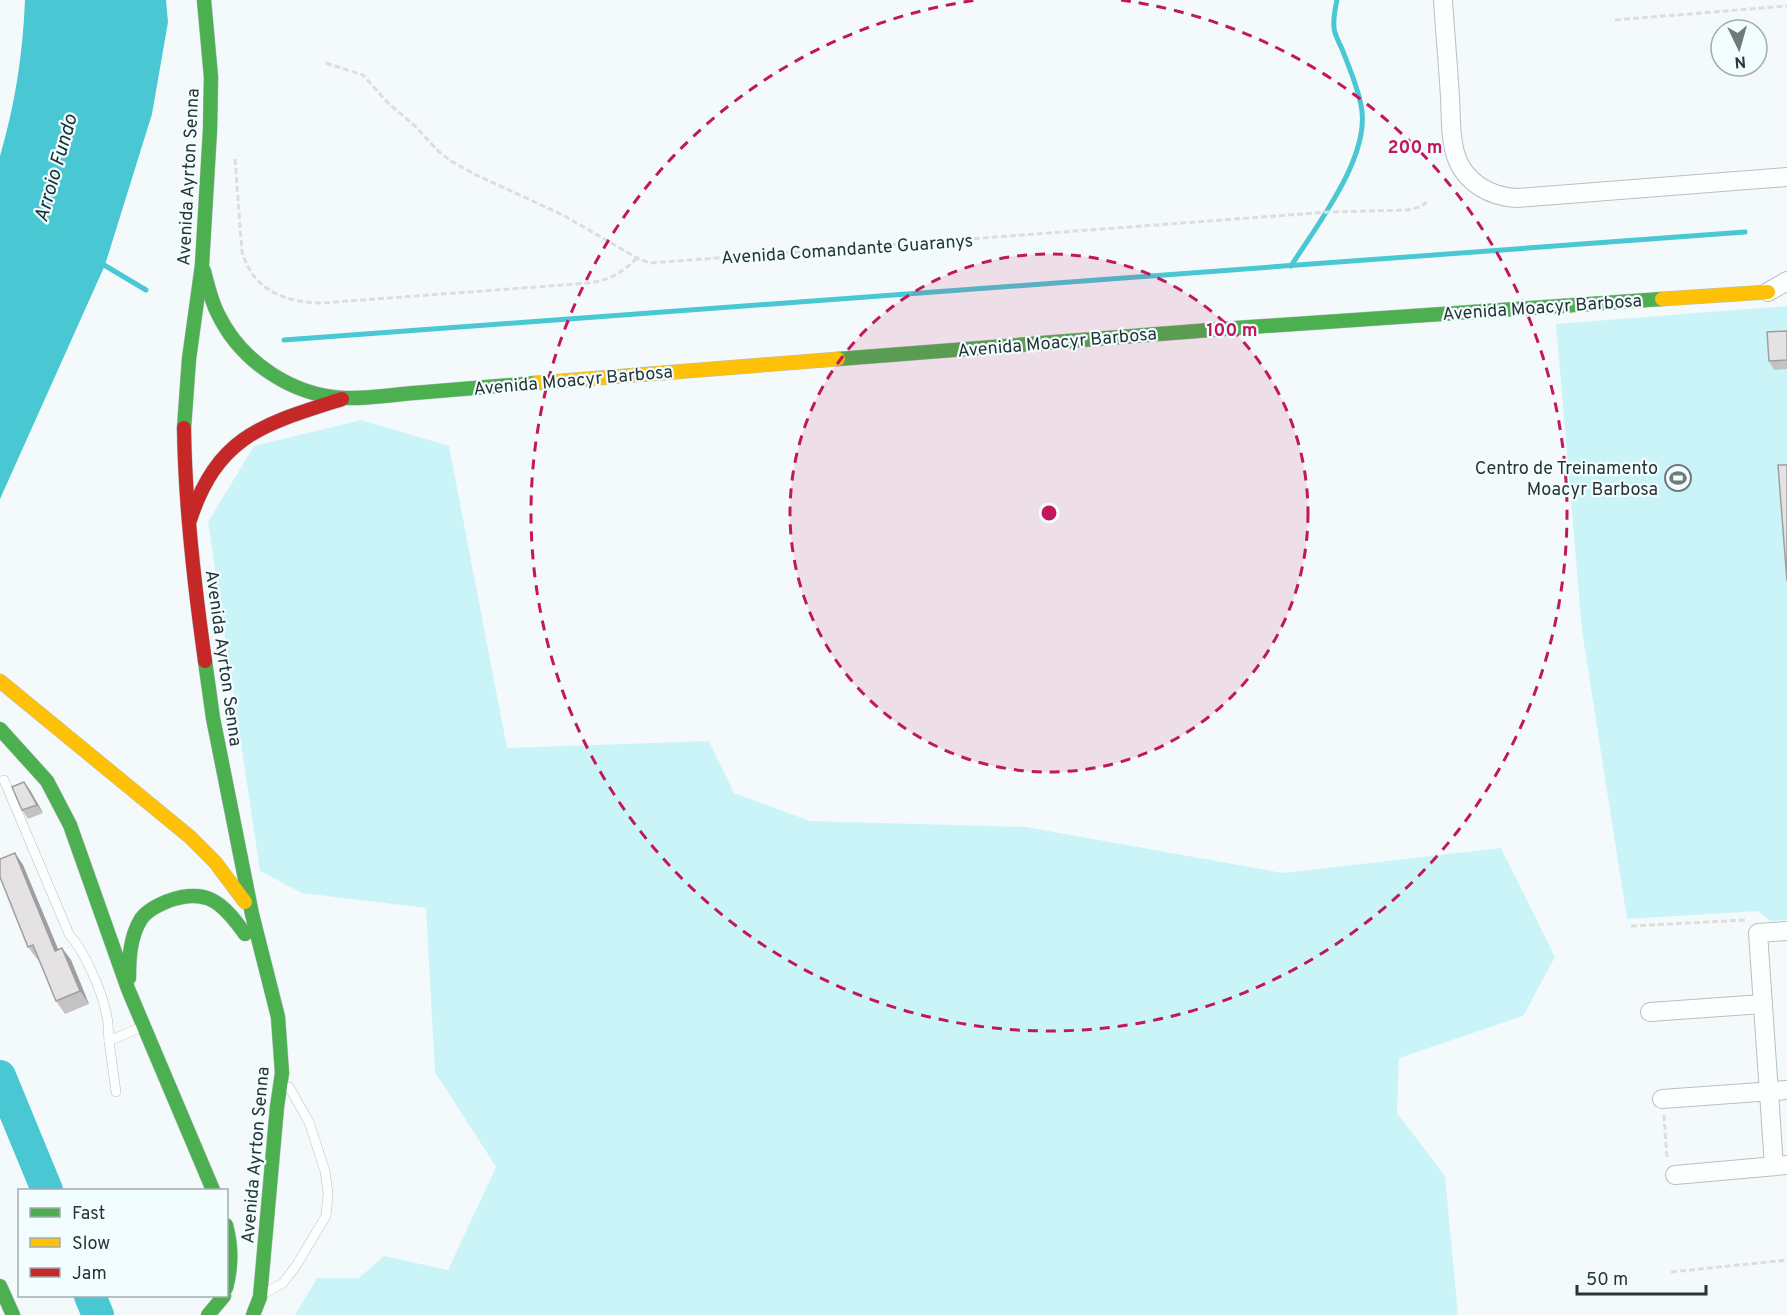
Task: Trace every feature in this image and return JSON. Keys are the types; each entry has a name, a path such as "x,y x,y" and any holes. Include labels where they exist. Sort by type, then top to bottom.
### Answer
{"main road":[{"name":"Avenida Ayrton Senna","path":"204,0 211,77 210,130 202,265 189,359 184,428 185,480 194,586 213,718 252,914 278,1017 282,1073 260,1297 253,1315"},
{"name":"Avenida Moacyr Barbosa","path":"202,265 222,322 254,359 276,376 300,388 316,394 347,398 1236,328 1768,292"},
{"name":"Avenida Moacyr Barbosa","path":"189,523 198,497 216,465 246,437 281,420 347,398"},
{"path":"0,681 190,837 215,862 243,898 252,914"},
{"path":"5,733 47,781 70,825 128,989 212,1189"},
{"path":"128,989 129,952 142,918 154,907 174,899 207,896 220,904 235,919 264,964"},
{"path":"228,1235 231,1251 231,1270 228,1281"},
{"path":"0,1286 14,1315"},
{"path":"208,1315 223,1297"}],"street":[{"path":"1443,0 1456,156 1468,176 1483,189 1499,196 1517,198 1787,177"},
{"path":"1766,178 1787,193"},
{"name":"Avenida Moacyr Barbosa","path":"1768,292 1787,281"},
{"name":"Avenida Moacyr Barbosa","path":"1768,292 1787,290"},
{"path":"1675,1175 1780,1165 1778,1090 1763,1004 1758,933 1787,931"},
{"path":"1650,1012 1763,1004"},
{"path":"1662,1099 1778,1090"}],"lane":[{"path":"4,780 69,934 79,945 99,992 107,1018 116,1092"},
{"path":"109,1041 144,1026"},
{"path":"260,1297 283,1282 296,1266 326,1216 328,1192 319,1150 309,1122 282,1073"}],"path":[{"path":"1615,20 1787,6"},
{"name":"Avenida Comandante Guaranys","path":"326,63 363,75 374,89 451,161 474,174 562,214 637,258 655,263 1328,212 1408,210 1420,207 1427,202"},
{"path":"235,155 241,242 247,266 263,286 291,300 322,303 589,283 616,276 637,258"},
{"path":"1631,926 1749,920 1758,933"},
{"path":"1662,1099 1668,1169 1670,1174 1675,1175"},
{"path":"1671,1272 1787,1260"}],"shaded area":[{"name":"Centro de Treinamento Moacyr Barbosa","path":"1787,306 1787,920 1770,921 1758,911 1627,919 1582,631 1556,324"},
{"path":"361,420 449,446 507,748 709,741 734,793 810,821 1026,827 1283,873 1501,848 1555,957 1523,1016 1399,1058 1397,1113 1445,1176 1458,1315 295,1315 317,1278 359,1278 384,1256 448,1270 496,1167 435,1072 426,908 302,893 260,871 208,522 254,446"}],"water":[{"path":"25,0 166,0 168,22 152,114 105,265 0,499 0,156 17,79"}],"building":[{"path":"1787,331 1787,360 1769,361 1767,332"},
{"path":"1778,465 1787,465 1787,581"},
{"path":"24,782 37,805 22,810 12,787"},
{"path":"15,853 55,951 62,948 80,991 56,1001 33,945 28,947 0,877 0,859"}],"waterway":[{"path":"1291,266 1340,189 1351,167 1362,125 1361,105 1357,90 1334,30 1337,0"},
{"path":"284,340 1745,232"},
{"path":"99,262 146,290"},
{"name":"Arroio Fundo","path":"0,1076 47,1189"},
{"name":"Arroio Fundo","path":"90,1297 98,1315"}],"traffic: fast":[{"path":"184,428 189,359 202,265 210,130 211,77 204,0"},
{"path":"204,271 216,309 240,347 271,373 306,391 326,396 362,398 536,383"},
{"path":"838,359 1236,328 1662,299"},
{"path":"205,661 213,718 252,914 278,1017 282,1073 260,1297 253,1315"},
{"path":"0,729 47,781 70,825 128,989 213,1189"},
{"path":"129,978 131,948 137,926 146,913 168,901 182,897 204,897 221,906 245,934"},
{"path":"228,1236 230,1256 228,1277"},
{"path":"0,1286 13,1315"},
{"path":"208,1315 223,1297"}],"traffic: slow":[{"path":"1662,299 1768,292"},
{"path":"536,383 838,359"},
{"path":"0,681 190,837 215,862 245,902"}],"traffic: jam":[{"path":"190,520 201,491 215,469 230,451 247,437 289,416 342,399"},
{"path":"184,428 191,544 205,661"}],"place":[{"name":"Centro de Treinamento Moacyr Barbosa","path":"1678,478"}]}
